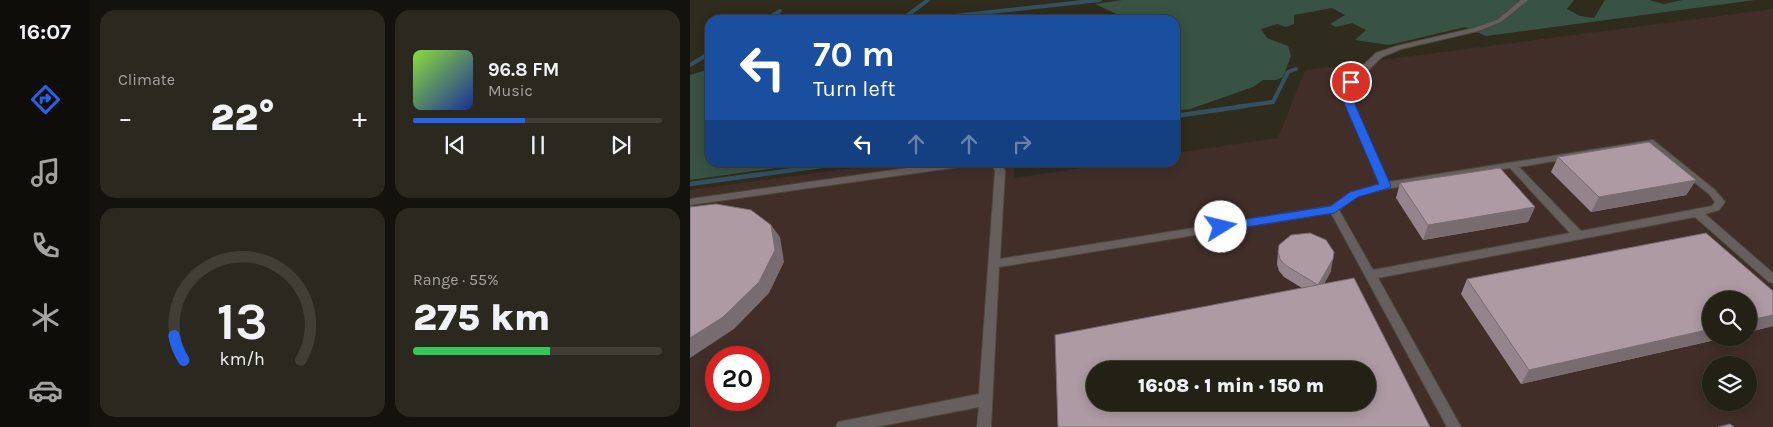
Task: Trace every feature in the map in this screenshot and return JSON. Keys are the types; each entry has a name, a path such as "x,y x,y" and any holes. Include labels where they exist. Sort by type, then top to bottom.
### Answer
{"lane":[{"path":"1385,186 1347,98 1351,82 1374,62 1379,55 1399,48 1476,30 1499,22 1525,0"},
{"path":"996,264 1334,209 1354,194 1385,186 1650,142 1712,192 1720,202 1715,208 1696,213 1371,275"},
{"path":"1512,165 1578,236"},
{"path":"690,202 938,167"},
{"path":"984,427 996,264 1000,172 998,167"},
{"path":"1334,209 1454,427"},
{"path":"1696,213 1773,279"},
{"path":"843,427 986,399"}],"shaded area":[{"path":"1773,9 1773,427 690,427 690,190 859,167 1014,167 1014,178 1088,167 1180,167 1180,152 1278,138 1305,70"}],"green space":[{"path":"1122,0 1574,0 1567,9 1580,16 1594,18 1605,0 1649,0 1664,4 1682,0 1755,0 1486,36 1465,27 1389,45 1355,40 1366,30 1352,23 1336,27 1330,24 1345,15 1332,8 1294,15 1294,24 1286,27 1277,24 1261,29 1267,38 1288,46 1291,56 1283,77 1276,80 1263,80 1253,87 1190,109 1180,110 1180,15 1119,15 1095,4"},
{"path":"705,70 705,167 783,167 690,180 690,75"}],"building":[{"path":"1649,142 1696,180 1599,197 1558,157"},
{"path":"1500,168 1535,207 1428,225 1400,183"},
{"path":"716,204 751,210 771,225 775,250 759,282 723,317 690,338 690,207"},
{"path":"1310,233 1326,240 1334,252 1333,259 1318,285 1285,265 1280,259 1278,252 1279,245 1291,235"},
{"path":"1706,233 1773,291 1773,315 1757,318 1757,291 1702,291 1702,331 1529,370 1467,279"},
{"path":"1354,278 1430,427 1058,427 1055,335"},
{"path":"1730,424 1734,427 1718,427"}],"waterway":[{"path":"908,15 928,0"},
{"path":"964,15 1100,0"},
{"path":"773,15 780,11"},
{"path":"690,65 705,56"},
{"path":"1236,107 1273,102 1288,72 1296,69"},
{"path":"1180,115 1245,106"},
{"path":"690,184 814,167"}],"route":[{"path":"1221,227 1334,209 1354,194 1385,186 1347,98 1351,82"}]}
